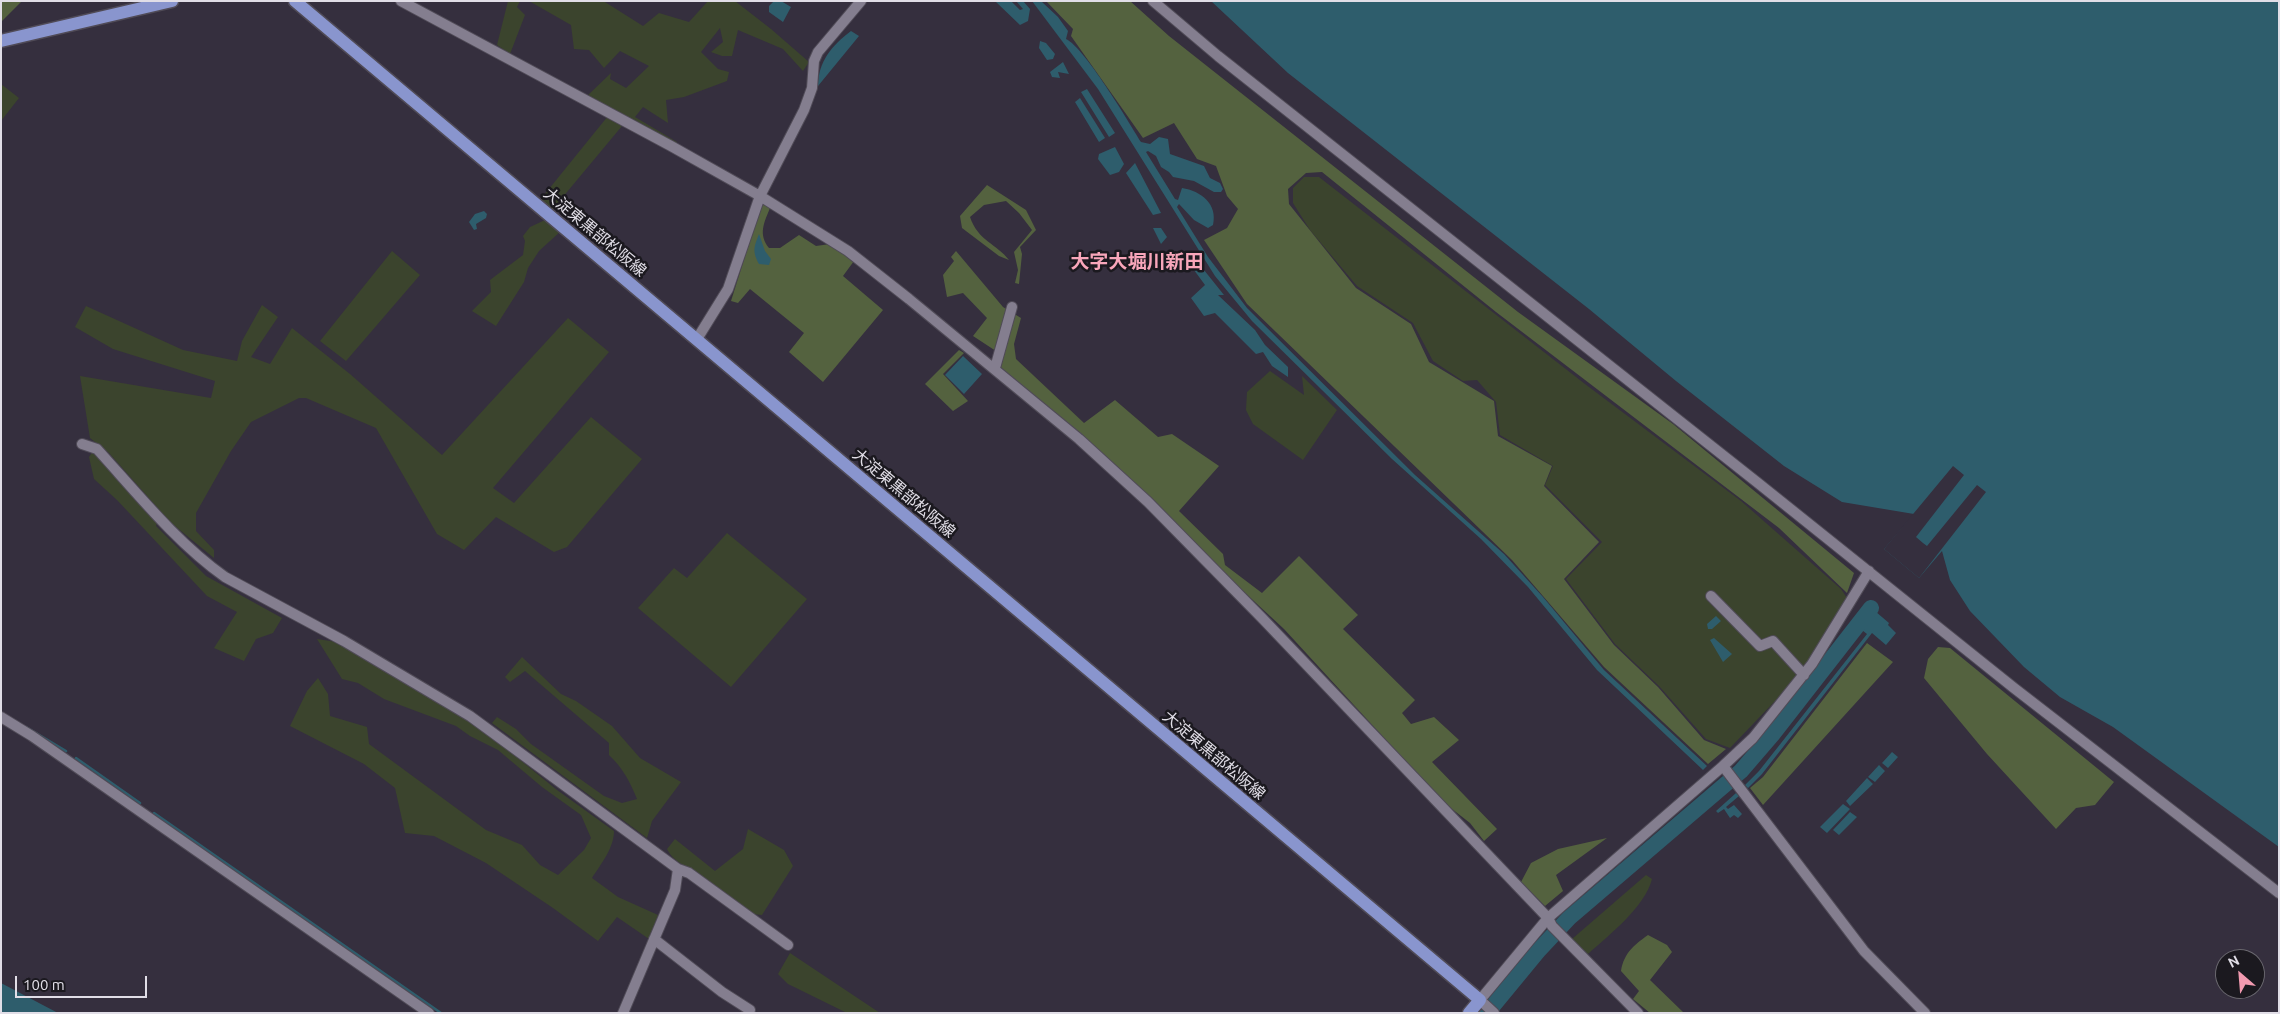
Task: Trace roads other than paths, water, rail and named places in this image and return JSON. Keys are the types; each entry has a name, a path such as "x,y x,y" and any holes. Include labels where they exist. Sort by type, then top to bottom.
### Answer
{"main road":[{"path":"1,41 172,1"},
{"name":"大淀東黒部松阪線","path":"295,1 1482,1002"},
{"path":"1469,1013 1482,1002"}],"street":[{"path":"401,1 760,196 848,251 995,368 1079,439 1148,502 1262,618 1560,934 1638,1013"},
{"path":"697,339 728,289 760,196 809,97 812,88 814,61 818,52 860,1"},
{"path":"1153,1 1218,56 2061,725 2279,893"},
{"path":"995,368 1012,307"},
{"path":"82,444 97,449 184,542 210,566 226,577 344,641 470,716 678,868 689,872 788,945"},
{"path":"1494,1012 1482,1002 1550,922 1725,768 1753,738 1812,664 1868,571"},
{"path":"1711,596 1760,646 1773,641 1804,675"},
{"path":"1,717 32,736 429,1013"},
{"path":"1725,768 1864,951 1925,1013"},
{"path":"623,1013 675,890 678,868"},
{"path":"654,939 722,992 750,1010"}],"water":[{"path":"774,1 781,1 791,7 783,22 769,12 769,6"},
{"path":"1011,1 1020,10 1023,9 1016,1 1023,1 1030,9 1028,21 1020,25 996,2"},
{"path":"1032,1 1041,1 1058,17 1068,31 1066,39 1074,45 1095,70 1141,142 1150,144 1159,137 1168,139 1170,154 1204,166 1210,178 1220,183 1223,189 1221,192 1214,192 1194,181 1173,177 1161,167 1156,156 1148,151 1146,152 1175,199 1178,200 1182,188 1201,195 1210,205 1214,218 1213,225 1208,228 1194,220 1179,204 1177,207 1208,257 1247,308 1415,475 1504,554 1604,670 1707,766 1703,770 1597,670 1528,587 1481,539 1392,459 1252,321 1215,276 1098,89"},
{"path":"1211,1 2279,1 2279,847 2113,727 2060,697 2024,667 1970,611 1950,580 1942,551 1919,578 1884,549 1914,514 1842,502 1784,466 1676,381 1589,309 1288,73"},
{"path":"851,31 859,36 818,86 820,69 827,55"},
{"path":"1040,41 1046,43 1055,54 1053,59 1047,60 1039,48"},
{"path":"1063,62 1069,74 1058,72 1060,78 1052,77 1050,72"},
{"path":"1087,89 1115,133 1109,137 1081,92"},
{"path":"1080,98 1105,138 1099,142 1075,102"},
{"path":"1115,147 1124,164 1119,172 1110,175 1098,159 1099,154"},
{"path":"1135,163 1161,213 1153,215 1126,173"},
{"path":"484,211 487,214 486,218 476,224 477,229 474,230 469,222 475,214"},
{"path":"1153,228 1161,228 1167,237 1161,244"},
{"path":"759,234 765,251 771,259 769,265 759,264 755,256 755,246"},
{"path":"1183,255 1192,255 1224,295 1218,295 1255,330 1265,345 1288,367 1288,377 1272,366 1263,352 1256,354 1215,313 1204,316 1191,298 1205,285"},
{"path":"963,356 982,374 964,394 945,375"},
{"path":"1869,606 1889,623 1888,625 1896,633 1886,645 1872,633 1762,774 1748,788 1745,785 1759,771 1867,634 1854,624"},
{"path":"1716,616 1721,621 1712,629 1708,629 1707,624"},
{"path":"1714,638 1732,654 1723,662 1710,640"},
{"path":"1892,752 1898,757 1888,768 1882,763"},
{"path":"1879,765 1885,771 1875,782 1868,777"},
{"path":"1867,778 1873,784 1850,806 1846,801"},
{"path":"1736,793 1739,796 1726,807 1728,809 1734,805 1742,814 1738,818 1734,815 1730,818 1724,809 1718,813 1716,811"},
{"path":"1843,804 1850,809 1827,833 1820,827"},
{"path":"1850,812 1857,817 1839,835 1833,830"},
{"path":"1,983 58,1013 1,1013"}],"waterway":[{"path":"1487,1013 1539,950 1569,918 1741,771 1772,735 1871,608"},
{"path":"26,727 66,751"},
{"path":"76,758 140,803"},
{"path":"154,813 441,1013"}],"district":[{"name":"大字大堀川新田","path":"1137,262"}]}
